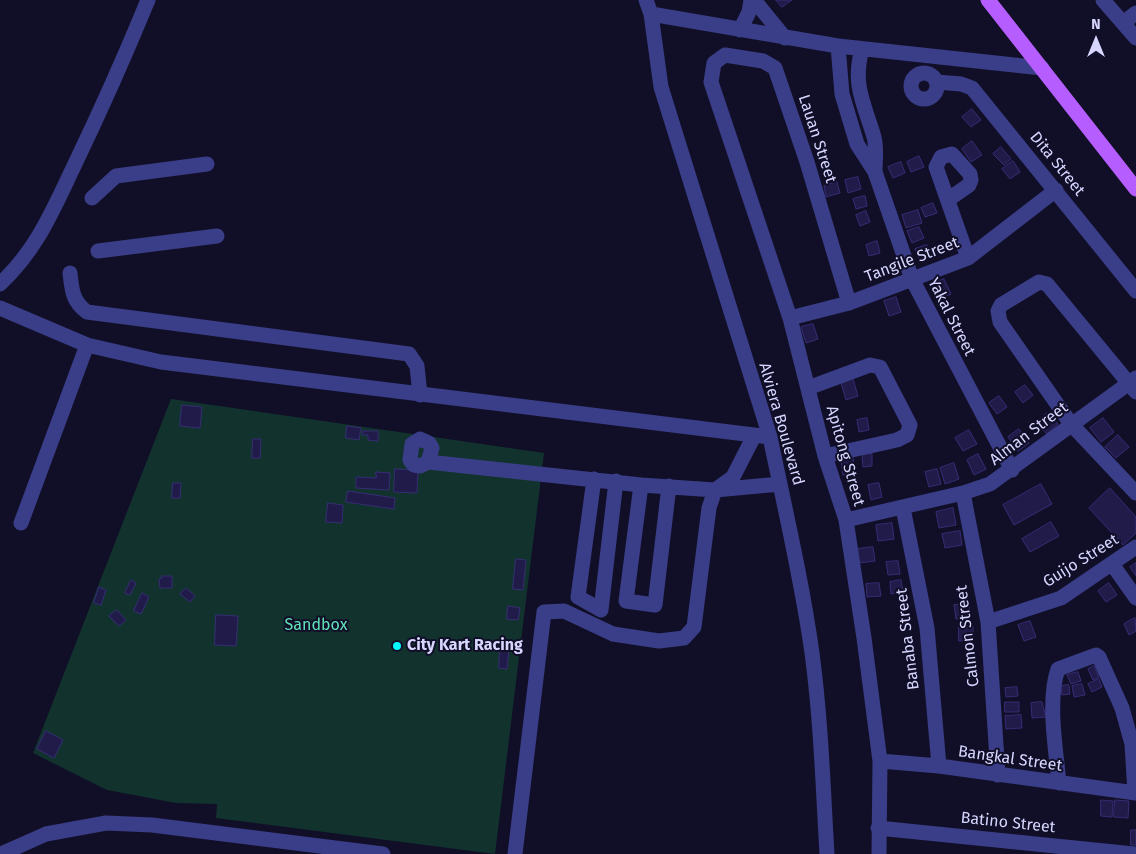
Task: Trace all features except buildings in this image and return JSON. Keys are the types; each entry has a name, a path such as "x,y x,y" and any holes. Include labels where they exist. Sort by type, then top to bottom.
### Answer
{"main road":[{"path":"988,0 1136,189"}],"street":[{"path":"0,284 16,268 38,240 93,126 148,0"},
{"path":"740,30 749,12 752,0"},
{"path":"752,0 785,38"},
{"path":"1103,0 1135,36"},
{"path":"650,5 740,30 785,38 862,49 1042,68"},
{"name":"Alviera Boulevard","path":"650,5 661,87 770,437 780,484 812,654 823,773 827,854"},
{"path":"1123,23 1136,12"},
{"name":"Yakal Street","path":"838,46 842,94 857,144 875,172 912,279 1012,470"},
{"name":"Yakal Street","path":"862,49 857,66 858,90 874,139 875,172"},
{"name":"Lauan Street","path":"711,82 714,63 725,56 763,61 776,68 807,162 849,303"},
{"name":"Apitong Street","path":"711,82 790,318 825,456 846,520 880,761 879,854"},
{"name":"Dita Street","path":"936,82 961,84 972,88 1136,291"},
{"path":"851,121 866,116"},
{"path":"949,199 969,185 971,180 970,174 952,154 941,157 936,167 949,199 968,258"},
{"path":"92,198 116,176 207,164"},
{"name":"Tangile Street","path":"790,318 849,303 968,258 1056,190"},
{"path":"98,251 217,236"},
{"path":"70,273 73,296 77,305 86,312 409,354 418,366 420,395"},
{"path":"1134,385 1047,284 1039,282 1001,305 998,311 1000,322 1072,424 1136,493"},
{"path":"0,308 87,345 161,362 770,437"},
{"path":"21,523 87,345"},
{"path":"808,388 870,365 880,367 910,425 908,435 897,440 825,456"},
{"name":"Alman Street","path":"846,520 964,493 990,484 1012,470 1072,424 1134,385"},
{"path":"515,854 544,612 564,611 613,634 659,641 684,638 694,627 709,508 715,490 733,478 754,436"},
{"path":"428,462 641,485 715,490 780,484"},
{"path":"594,479 578,597 601,610 616,481"},
{"path":"641,485 626,601 655,605 669,486"},
{"name":"Calmon Street","path":"964,493 988,622 998,775"},
{"name":"Banaba Street","path":"904,508 927,628 939,766"},
{"name":"Guijo Street","path":"988,622 1060,598 1136,547"},
{"path":"608,553 632,555"},
{"path":"1112,564 1136,598"},
{"path":"1059,783 1054,730 1054,679 1058,669 1096,655 1099,657 1122,708 1132,744 1135,793"},
{"name":"Bangkal Street","path":"880,761 939,766 1135,793"},
{"path":"1,854 46,834 106,823 152,825 383,854"},
{"name":"Batino Street","path":"878,828 1134,854"}],"green space":[{"name":"Sandbox","path":"171,399 544,453 495,854 216,818 217,804 176,803 107,790 33,753"}],"place":[{"name":"City Kart Racing","path":"397,646"}]}
